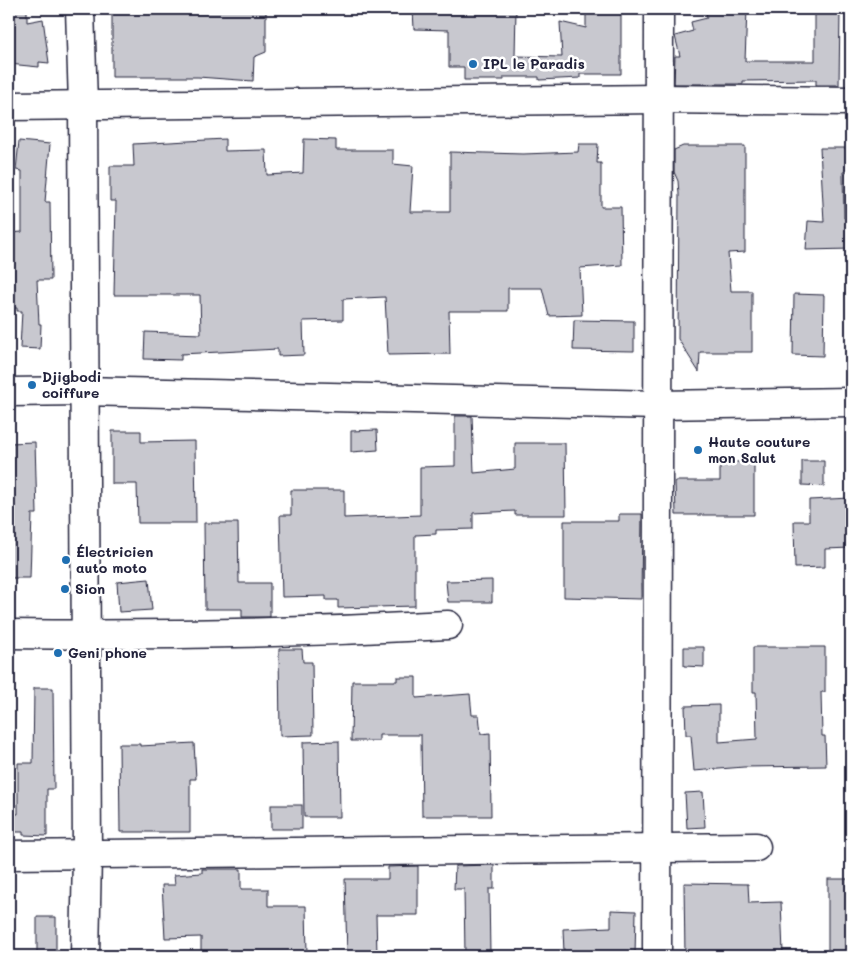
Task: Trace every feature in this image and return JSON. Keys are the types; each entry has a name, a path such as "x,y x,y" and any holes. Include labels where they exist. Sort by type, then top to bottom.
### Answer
{"street":[{"path":"80,9 83,104 84,635 87,855 85,956"},
{"path":"658,956 659,9"},
{"path":"9,106 659,99 851,101"},
{"path":"9,392 83,391 658,405 851,402"},
{"path":"9,634 84,635 357,630 448,625"},
{"path":"9,855 756,847"}],"building":[{"path":"9,9 27,9 27,22 43,19 49,63 39,62 39,67 9,64"},
{"path":"112,9 266,9 266,52 254,57 253,81 198,77 112,77"},
{"path":"413,9 516,9 515,56 562,57 560,22 586,28 586,9 621,9 621,74 580,74 580,78 539,80 539,77 504,77 504,80 464,80 464,67 449,67 449,30 414,29"},
{"path":"747,9 745,61 815,61 815,10 840,10 839,85 816,85 816,80 743,81 743,84 674,84 675,56 680,56 675,36 693,31 691,22 707,18 706,11"},
{"path":"225,139 225,151 266,150 267,175 303,173 304,139 336,140 336,150 393,150 393,164 413,166 410,212 450,212 450,152 523,154 578,152 579,144 598,144 597,163 601,163 601,207 621,207 622,265 580,268 582,315 549,316 542,288 508,288 508,311 449,311 450,354 388,355 385,297 343,299 343,320 303,321 304,355 278,356 278,349 181,354 181,360 144,359 145,332 201,334 200,295 114,295 116,201 110,201 110,166 134,166 133,144"},
{"path":"19,141 50,144 45,202 50,202 51,280 37,280 39,324 41,324 40,349 20,348 22,311 17,311 17,308 9,308 9,233 22,232 22,171 16,170"},
{"path":"683,146 745,146 745,252 728,253 731,291 752,291 752,352 700,352 699,372 678,339 679,194 678,181 674,172 674,150"},
{"path":"820,148 851,148 851,172 843,172 844,218 851,218 851,249 806,250 808,221 824,222"},
{"path":"794,294 824,295 823,356 793,355"},
{"path":"574,320 634,321 634,351 573,350"},
{"path":"455,416 472,416 474,473 515,469 515,443 565,443 566,515 515,515 515,511 473,513 473,529 436,530 436,534 415,535 415,606 338,608 338,600 326,600 326,596 282,597 280,515 291,515 291,490 344,490 344,518 420,515 420,467 455,466"},
{"path":"377,430 378,450 351,452 351,431"},
{"path":"112,431 141,431 141,442 195,441 196,523 138,523 137,484 112,484"},
{"path":"35,442 37,514 32,514 30,578 9,578 9,521 12,521 9,443"},
{"path":"802,461 824,461 824,486 802,485"},
{"path":"720,462 754,462 754,515 676,515 675,481 720,481"},
{"path":"851,498 851,548 825,549 825,567 795,568 794,521 809,521 809,500"},
{"path":"619,514 642,514 641,599 564,597 564,521 619,521"},
{"path":"204,523 238,523 239,583 270,583 270,617 242,617 242,609 205,609"},
{"path":"149,579 152,610 119,612 117,582"},
{"path":"492,580 492,602 448,602 446,581"},
{"path":"684,647 704,647 704,667 684,666"},
{"path":"753,647 825,647 825,692 821,692 822,736 825,736 826,766 744,767 694,771 691,735 686,735 685,706 719,705 719,742 757,739 756,692 753,692"},
{"path":"279,649 302,649 303,662 312,662 313,735 280,736"},
{"path":"397,677 416,677 416,698 470,694 472,715 479,715 481,734 490,733 491,816 422,816 421,735 379,735 379,741 351,741 352,681 397,681"},
{"path":"34,688 53,688 54,789 47,789 47,836 23,835 23,832 9,832 9,814 18,814 18,763 33,763"},
{"path":"339,741 340,817 304,817 303,742"},
{"path":"194,743 196,779 190,779 190,832 120,832 119,744 140,744 140,746"},
{"path":"703,792 705,827 687,828 685,793"},
{"path":"271,805 302,805 302,829 271,829"},
{"path":"494,865 494,889 489,889 490,955 465,955 464,889 454,889 455,866"},
{"path":"418,866 418,915 376,915 377,955 347,956 345,879 388,879 388,867"},
{"path":"202,869 241,869 241,889 268,889 268,906 306,906 307,954 201,956 201,937 165,938 162,885 175,885 174,875 202,873"},
{"path":"828,879 851,879 851,956 828,956"},
{"path":"684,883 748,884 749,903 781,902 783,953 749,953 749,956 685,956"},
{"path":"611,910 636,911 635,956 610,956 610,952 564,953 563,929 611,927"},
{"path":"37,917 56,917 56,954 37,953"}],"place":[{"name":"IPL le Paradis","path":"473,64"},
{"name":"Djigbodi coiffure","path":"32,385"},
{"name":"Haute couture mon Salut","path":"698,450"},
{"name":"Électricien auto moto","path":"66,560"},
{"name":"Sion","path":"65,589"},
{"name":"Geni phone","path":"58,653"}]}
